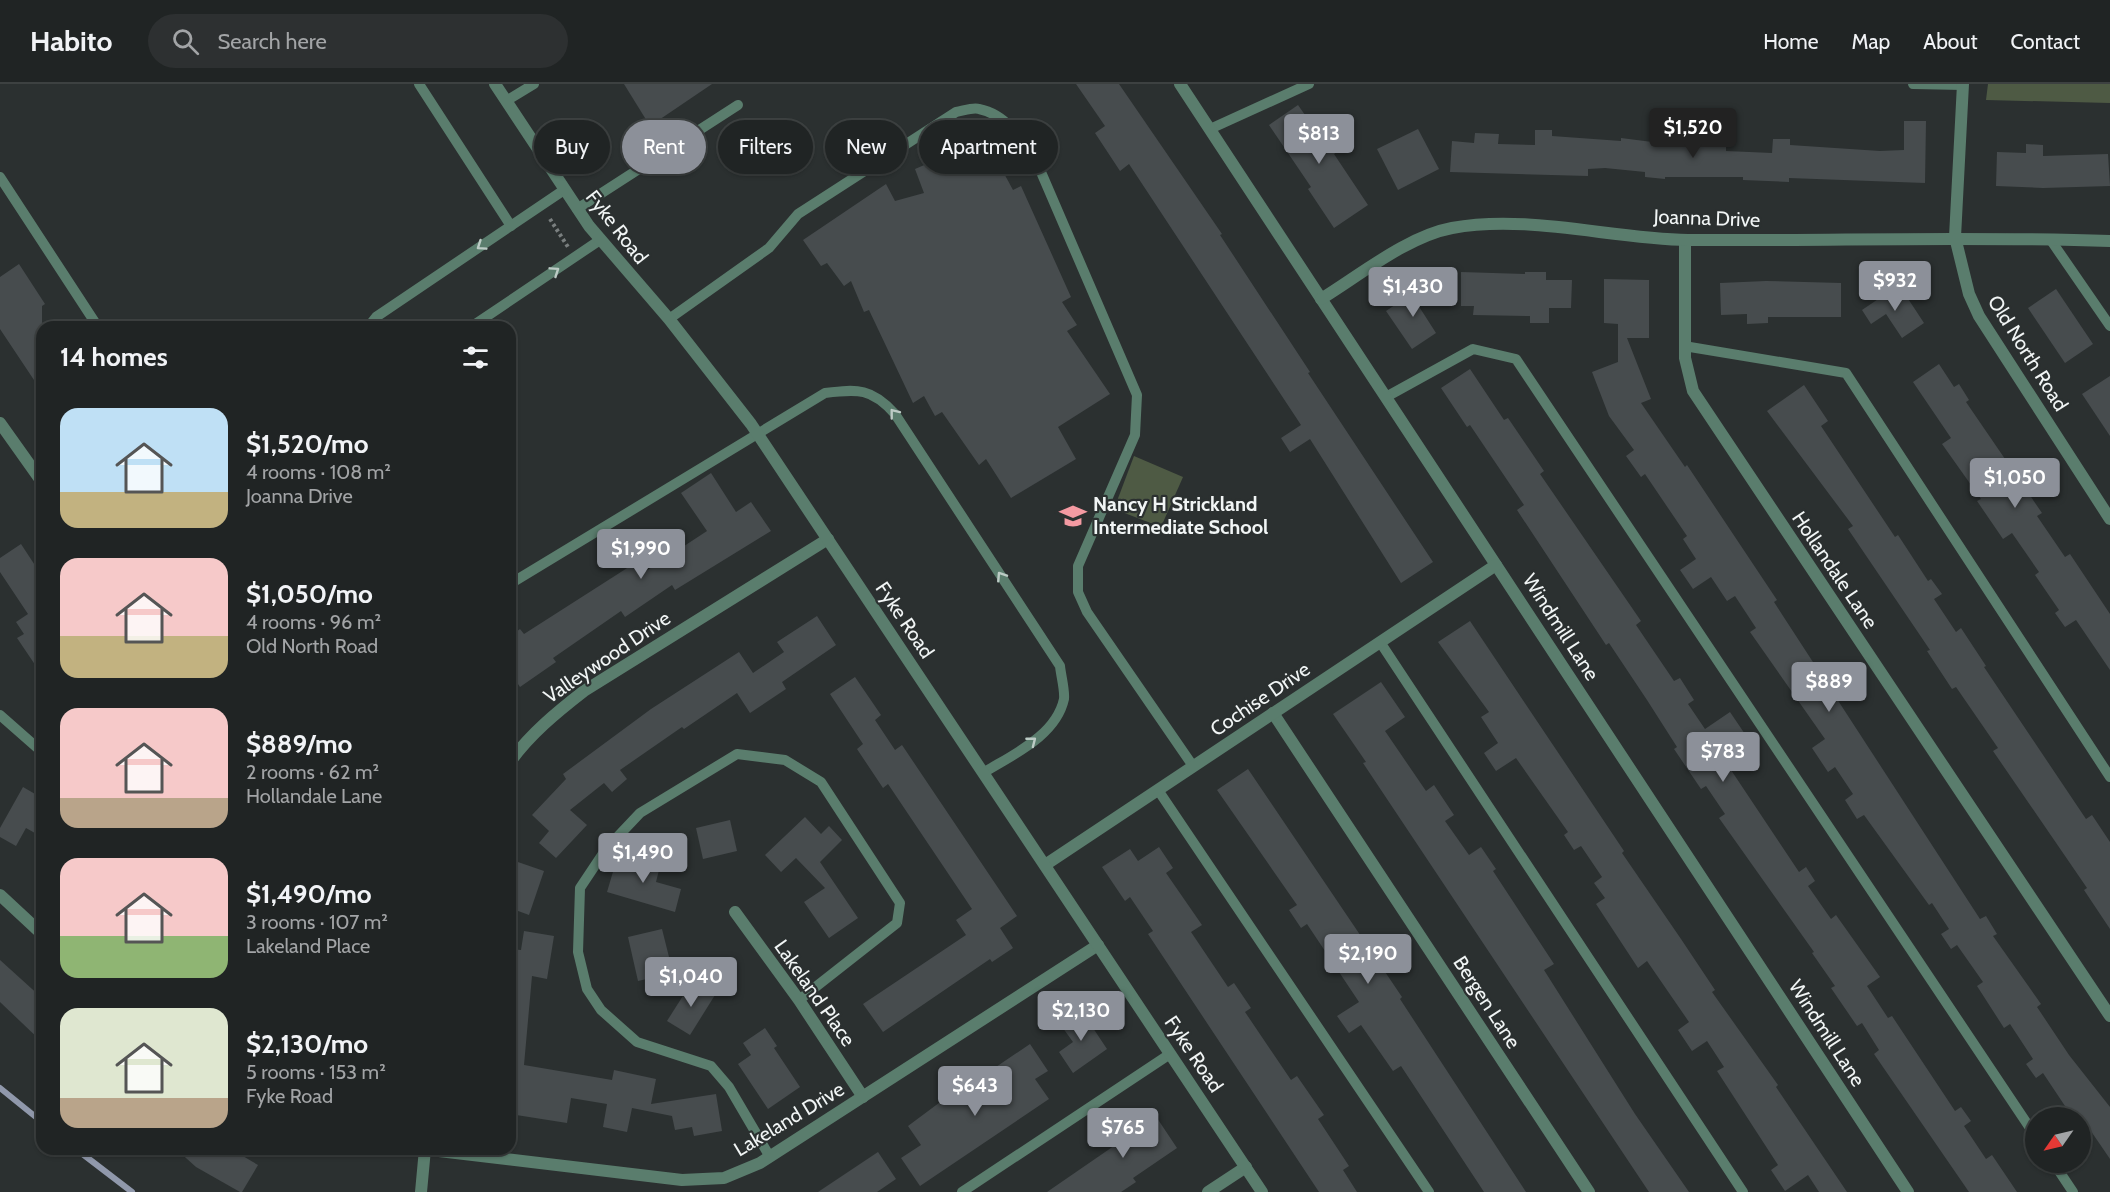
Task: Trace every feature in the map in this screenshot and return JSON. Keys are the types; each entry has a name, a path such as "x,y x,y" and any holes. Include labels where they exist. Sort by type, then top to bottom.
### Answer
{"street":[{"name":"Fyke Road","path":"495,84 564,190 600,240 669,319 724,387 757,434 1262,1192"},
{"name":"Windmill Lane","path":"1180,84 1908,1192"},
{"name":"Old North Road","path":"1964,84 1955,237 1969,294 1979,316 2110,519"},
{"name":"Joanna Drive","path":"1321,299 1424,236 1453,228 1510,225 1685,240 1955,237 2110,242"},
{"name":"Hollandale Lane","path":"1685,240 1684,346 1693,391 2110,1016"},
{"path":"0,423 36,474"},
{"name":"Valleywood Drive","path":"516,753 555,713 584,691 828,539"},
{"name":"Cochise Drive","path":"1045,865 1496,565"},
{"name":"Bergen Lane","path":"1274,713 1588,1192"},
{"path":"0,895 36,928"},
{"name":"Lakeland Place","path":"735,912 799,1000 862,1097"},
{"name":"Lakeland Drive","path":"474,1155 682,1180 724,1178 770,1157 1098,945"},
{"path":"421,1192 424,1155"},
{"path":"1208,1192 1245,1167"}],"lane":[{"path":"419,84 511,226"},
{"path":"506,101 534,84"},
{"path":"1210,129 1309,84"},
{"path":"1913,84 1964,84"},
{"path":"578,209 738,105"},
{"path":"669,319 769,248 798,214 956,112 979,108 1004,120 1021,139 1041,172 1137,395 1136,435 1078,566 1078,592 1087,612 1193,766"},
{"path":"0,177 94,321"},
{"path":"373,321 564,190"},
{"path":"2050,239 2110,326"},
{"path":"480,321 600,240"},
{"path":"1684,346 1846,373 2110,777"},
{"path":"1386,397 1473,349 1516,359 2025,1121"},
{"path":"516,580 825,393 856,389 881,398 895,414 1060,666 1064,698 1051,725 1032,743 983,773"},
{"path":"1380,642 1743,1192"},
{"path":"0,715 36,747"},
{"path":"770,1157 729,1087 711,1066 637,1042 601,1010 587,989 578,952 580,888 606,849 640,813 737,754 785,760 821,782 900,903 897,923 799,1000"},
{"path":"1158,790 1429,1192"},
{"path":"962,1192 1170,1054"},
{"path":"2060,1173 2073,1192"}],"path":[{"path":"550,219 569,249"}],"green space":[{"path":"1988,84 2110,84 2110,103 1986,100"},
{"path":"1134,456 1183,477 1161,527 1114,509"}],"building":[{"path":"624,84 712,84 659,120 646,120"},
{"path":"1076,84 1119,84 1222,234 1220,235 1310,372 1308,373 1433,562 1401,583 1310,439 1290,452 1281,438 1301,425 1129,164 1120,171 1095,133 1105,126"},
{"path":"1298,105 1310,122 1319,116 1341,149 1334,154 1368,205 1334,228 1308,189 1311,187 1269,125"},
{"path":"1904,121 1926,121 1925,183 1789,178 1789,182 1743,180 1743,177 1665,177 1665,179 1645,177 1645,172 1605,168 1588,169 1588,176 1450,172 1452,141 1474,143 1475,133 1499,134 1498,144 1535,145 1535,130 1552,130 1552,136 1621,141 1621,138 1668,144 1726,144 1726,151 1772,153 1773,139 1790,139 1790,145 1880,151 1904,150"},
{"path":"1418,129 1439,169 1398,190 1377,149"},
{"path":"2026,144 2043,145 2043,156 2108,154 2110,186 2043,188 1996,186 1997,152 2026,153"},
{"path":"919,167 919,174 1004,174 1013,190 1021,186 1071,297 1062,302 1077,325 1067,331 1110,394 1058,427 1076,459 1011,498 986,459 979,465 942,412 935,416 924,396 913,403 869,310 864,312 851,281 844,286 827,263 821,266 803,240 886,184 895,201 924,193 915,169"},
{"path":"19,264 45,304 42,306 42,321 36,321 36,383 0,329 0,277"},
{"path":"1461,272 1525,274 1525,272 1546,272 1546,280 1572,280 1571,308 1549,308 1549,323 1530,323 1530,316 1473,315 1474,306 1461,306"},
{"path":"1604,279 1649,280 1649,338 1627,338 1651,399 1641,403 1685,467 1687,465 1777,600 1774,602 1980,919 1986,916 1997,934 1993,936 2041,1004 2037,1007 2069,1055 2110,1107 2110,1159 2091,1131 2091,1107 2064,1107 2065,1106 2043,1073 2036,1078 2026,1064 2033,1059 2010,1024 2004,1028 1977,986 1983,982 1957,945 1951,949 1941,934 1949,929 1932,903 1929,905 1864,815 1857,819 1845,800 1853,794 1835,767 1828,772 1812,748 1825,739 1750,632 1756,628 1735,596 1727,601 1711,577 1693,589 1680,570 1696,559 1683,539 1687,536 1645,474 1641,477 1626,456 1634,450 1609,416 1592,372 1618,362 1618,324 1604,323"},
{"path":"1766,281 1841,283 1841,317 1768,317 1768,323 1747,324 1747,314 1721,315 1720,283"},
{"path":"1899,285 1924,323 1902,338 1886,314 1871,324 1862,310"},
{"path":"1423,286 1436,305 1418,305 1436,333 1412,349 1386,311"},
{"path":"2056,289 2093,344 2065,363 2028,308"},
{"path":"1939,364 1954,387 1959,384 1969,400 1966,402 2042,513 2037,516 2065,557 2070,554 2110,614 2110,670 2076,620 2065,627 2055,613 2059,610 2035,575 2039,572 2012,533 2003,539 1977,501 1981,499 1942,444 1951,438 1913,382"},
{"path":"1470,369 1504,420 1508,418 1544,471 1540,474 1641,621 1636,625 1674,681 1680,678 1694,700 1688,704 1705,729 1730,712 1751,743 1725,761 1799,872 1806,867 1815,881 1808,886 1831,919 1836,915 1880,977 1867,986 1888,1018 1892,1016 1955,1111 1961,1107 1971,1121 1964,1126 1986,1159 1992,1155 2017,1192 1969,1192 1874,1054 1879,1050 1862,1023 1857,1026 1831,988 1835,986 1812,953 1814,952 1719,818 1725,814 1706,786 1701,789 1674,749 1677,747 1647,700 1609,643 1606,645 1517,510 1524,505 1470,425 1467,427 1441,388"},
{"path":"2110,376 2110,436 2082,394"},
{"path":"1804,385 1828,421 1821,426 1895,537 1898,535 1928,581 1931,579 1942,594 1934,599 1956,632 1961,628 1986,666 1984,667 2086,819 2092,815 2110,842 2110,929 2084,890 2087,888 1993,751 1998,748 1956,687 1952,689 1927,651 1930,650 1848,529 1853,526 1767,411"},
{"path":"711,473 736,512 751,502 771,531 675,590 672,585 625,617 621,611 553,658 556,662 520,687 516,681 516,632 520,629 524,634 635,563 643,573 707,531 681,493"},
{"path":"21,544 36,567 36,666 17,638 24,634 16,622 28,614 0,572 0,558"},
{"path":"817,616 836,645 782,682 786,689 750,713 737,693 684,729 682,727 620,770 627,779 612,792 604,783 570,810 587,825 556,858 539,843 549,831 532,815 566,779 563,774 651,709 739,652 753,673 784,652 777,642"},
{"path":"1470,621 1715,990 1712,992 1778,1085 1776,1087 1847,1192 1819,1192 1808,1175 1785,1191 1771,1170 1778,1165 1717,1071 1724,1067 1707,1041 1692,1051 1678,1030 1689,1022 1647,961 1638,968 1596,904 1605,898 1594,883 1602,877 1581,846 1574,850 1564,835 1568,832 1516,758 1496,771 1484,753 1498,743 1481,717 1489,712 1438,642"},
{"path":"855,677 881,715 875,720 895,750 902,745 1017,916 1000,928 1013,948 992,962 990,959 883,1032 863,1004 966,935 956,920 972,909 888,784 883,788 857,749 863,744 830,694"},
{"path":"1381,682 1405,717 1385,731 1426,791 1434,785 1454,815 1445,821 1469,855 1481,847 1496,869 1493,871 1554,964 1544,970 1635,1114 1689,1192 1649,1192 1363,763 1366,762 1333,714"},
{"path":"1248,769 1402,997 1400,999 1526,1192 1484,1192 1401,1066 1393,1071 1361,1025 1349,1033 1337,1016 1359,1002 1307,924 1301,928 1289,910 1297,905 1217,790"},
{"path":"23,787 36,795 36,834 26,828 16,846 0,837 0,828"},
{"path":"805,817 821,834 829,826 842,840 820,862 858,918 829,938 804,902 825,888 796,858 781,872 765,855"},
{"path":"730,820 737,851 703,859 696,828"},
{"path":"1159,847 1173,868 1166,873 1202,925 1191,932 1228,987 1234,983 1251,1008 1245,1012 1291,1080 1297,1076 1324,1115 1318,1119 1349,1166 1343,1170 1357,1192 1319,1192 1148,934 1153,931 1130,897 1125,901 1102,867 1130,849 1138,861"},
{"path":"630,853 661,862 656,882 681,889 675,912 607,892 615,865 625,868"},
{"path":"516,861 544,871 529,915 516,910"},
{"path":"662,929 673,973 638,981 628,937"},
{"path":"524,931 554,936 547,979 532,976 524,1065 612,1080 614,1070 656,1079 651,1104 716,1094 722,1131 694,1136 692,1127 675,1130 672,1116 632,1108 627,1132 603,1127 607,1104 571,1098 567,1123 516,1115 516,950 521,950"},
{"path":"0,960 36,993 36,1036 0,1002"},
{"path":"693,980 715,995 690,1035 667,1021"},
{"path":"1081,1010 1107,1049 1073,1073 1059,1052 1073,1042 1060,1024"},
{"path":"765,1028 777,1046 774,1048 800,1087 768,1109 738,1064 751,1055 743,1043"},
{"path":"1030,1044 1048,1071 1035,1079 1049,1099 920,1186 901,1158 921,1145 908,1126 959,1088 973,1108 1004,1087 993,1069"},
{"path":"1151,1109 1177,1148 1133,1178 1136,1182 1121,1192 1047,1192 1124,1139 1119,1131"},
{"path":"878,1152 896,1179 877,1192 818,1192"},
{"path":"183,1155 241,1155 258,1165 242,1192 196,1167"}],"waterway":[{"path":"0,1088 36,1117"},
{"path":"84,1155 132,1192"}],"place":[{"name":"Nancy H Strickland Intermediate School","path":"1073,516"}]}
